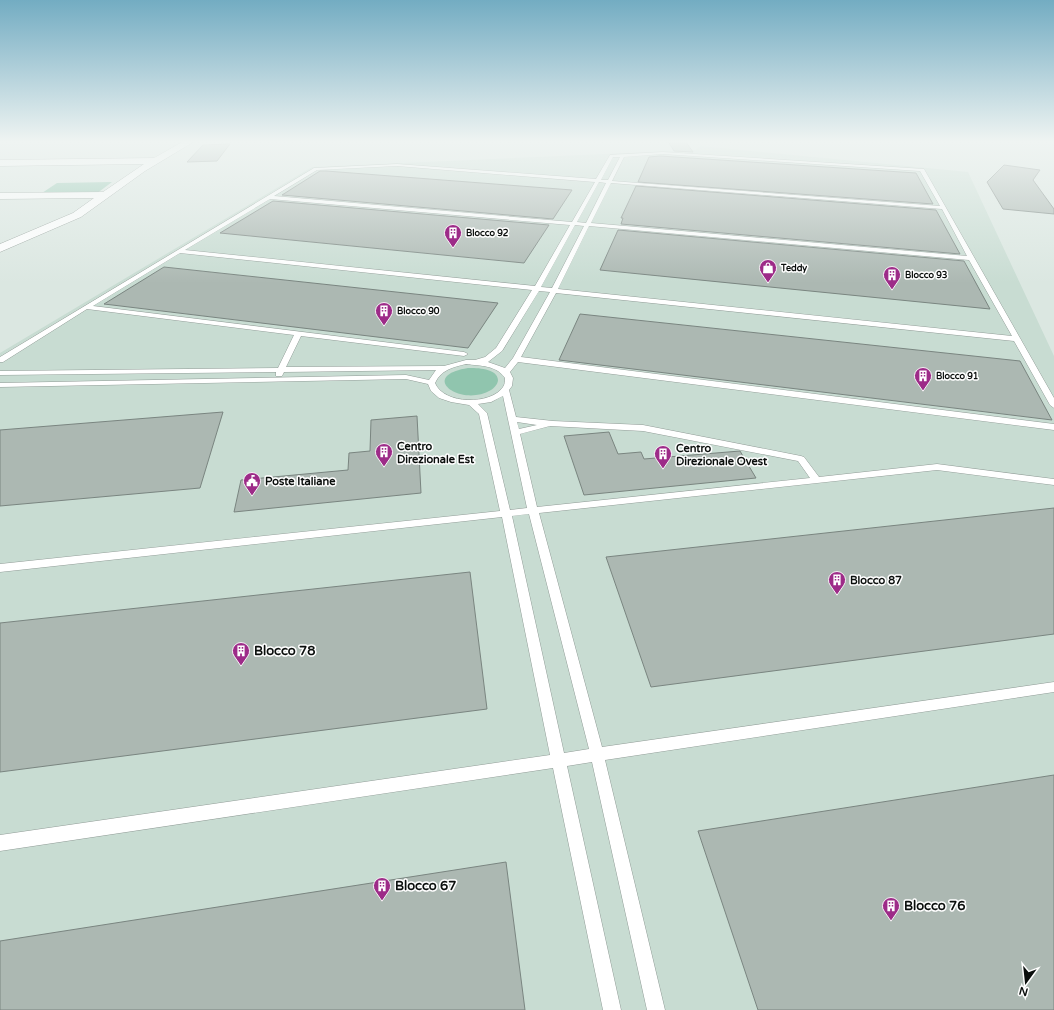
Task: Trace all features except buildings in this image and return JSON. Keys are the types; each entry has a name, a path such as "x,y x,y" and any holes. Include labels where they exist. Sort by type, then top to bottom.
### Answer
{"street":[{"path":"0,248 77,215 114,188"},
{"path":"0,196 103,195"}],"lane":[{"path":"0,360 86,306 284,188"},
{"path":"478,362 488,358 499,348 537,288 594,188"},
{"path":"506,372 516,359 554,290 607,188"},
{"path":"689,188 943,208"},
{"path":"932,188 1054,405"},
{"path":"268,197 971,258"},
{"path":"179,251 1017,339"},
{"path":"86,306 464,354"},
{"path":"276,379 299,333"},
{"path":"516,359 1054,427"},
{"path":"0,373 445,368 466,362 478,362 490,364 506,372 510,378 510,384 506,391 498,397 486,401 472,402 458,402 446,398 437,393 431,383 406,377 0,385"},
{"path":"431,383 437,373 445,368"},
{"path":"506,391 534,511 597,754 656,1010"},
{"path":"472,402 483,413 612,1010"},
{"path":"514,425 553,424 643,428 801,459 816,480"},
{"path":"514,425 553,424"},
{"path":"0,568 937,467 1054,482"},
{"path":"0,843 1054,687"}],"shaded area":[{"path":"277,188 976,188 1054,356 1054,1010 0,1010 0,353"}],"green space":[{"path":"49,188 104,188 96,194 39,195"},
{"path":"468,368 481,369 494,373 497,376 497,384 491,390 479,395 457,393 449,389 445,383 446,377 453,372"}],"place":[{"name":"Blocco 92","path":"453,248"},
{"name":"Teddy","path":"768,283"},
{"name":"Blocco 93","path":"892,290"},
{"name":"Blocco 90","path":"384,326"},
{"name":"Blocco 91","path":"923,391"},
{"name":"Centro Direzionale Est","path":"384,467"},
{"name":"Centro Direzionale Ovest","path":"663,469"},
{"name":"Poste Italiane","path":"252,496"},
{"name":"Blocco 87","path":"837,595"},
{"name":"Blocco 78","path":"241,666"},
{"name":"Blocco 67","path":"382,901"},
{"name":"Blocco 76","path":"891,921"}]}
